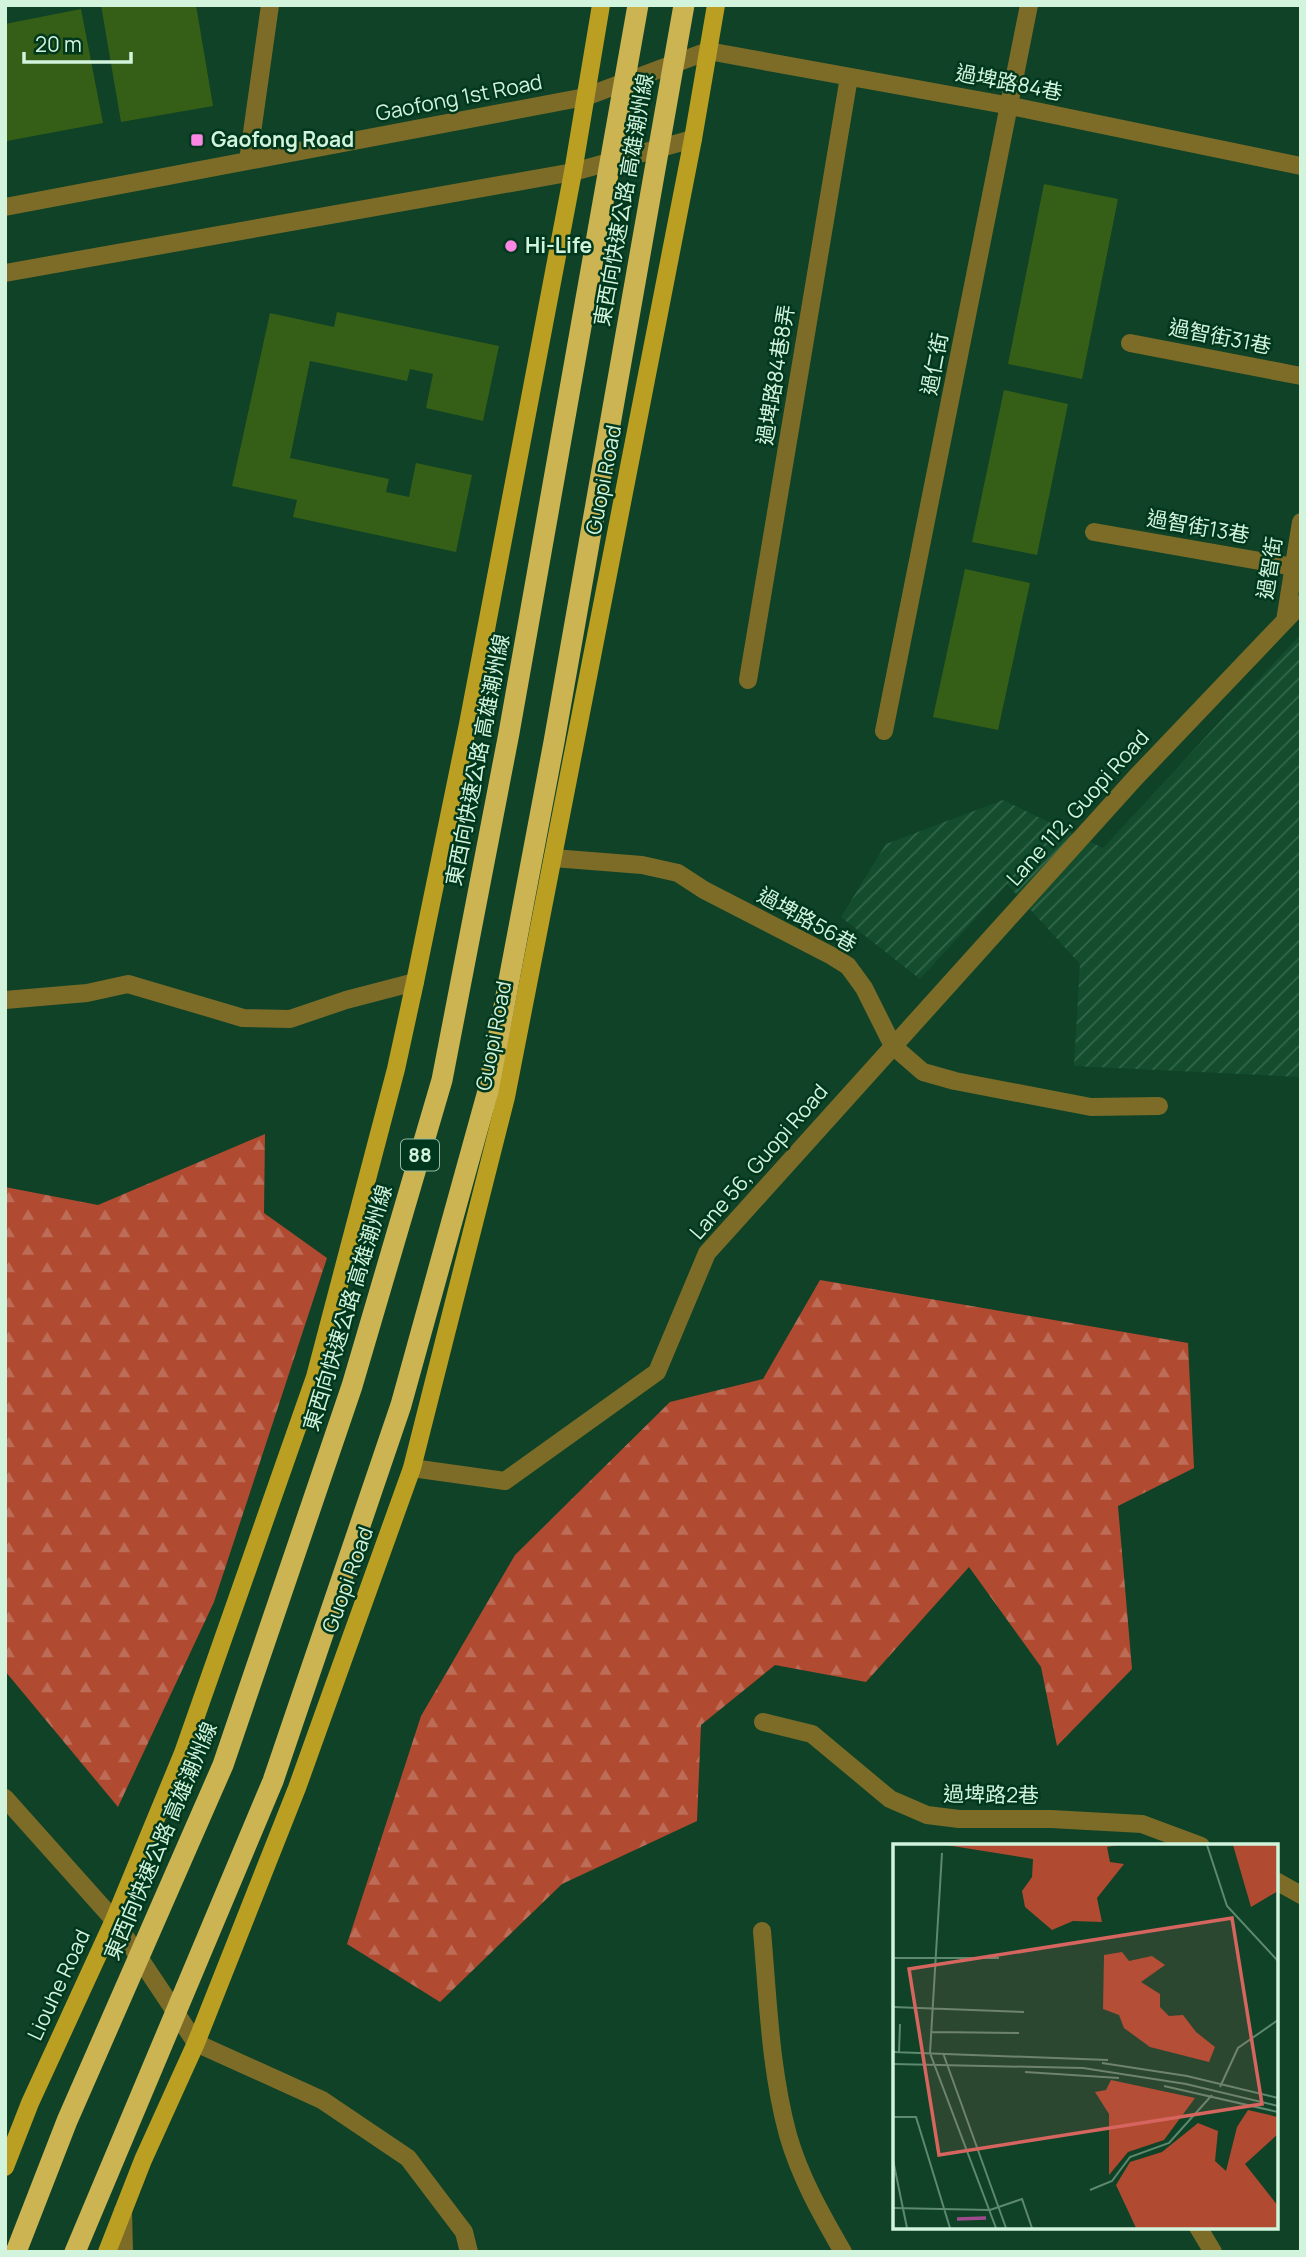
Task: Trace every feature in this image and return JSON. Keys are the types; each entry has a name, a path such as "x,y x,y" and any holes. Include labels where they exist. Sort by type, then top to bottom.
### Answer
{"highway":[{"name":"東西向快速公路 高雄潮州線","path":"16,2252 67,2121 223,1765 352,1386 442,1080 509,733 638,5"},
{"name":"東西向快速公路 高雄潮州線","path":"75,2252 273,1781 401,1405 488,1091 554,742 684,5"}],"main road":[{"path":"114,1920 183,1753 315,1377 396,1069 468,724 573,172 601,5"},
{"name":"Guopi Road","path":"196,2043 296,1788 412,1468 506,1097 693,139 716,5"},
{"name":"Liouhe Road","path":"5,2167 30,2102 114,1920"},
{"path":"107,2252 143,2160 196,2043"}],"street":[{"path":"248,161 270,5"},
{"name":"過仁街","path":"884,731 1030,5"},
{"name":"Gaofong 1st Road","path":"5,207 585,97 708,51"},
{"name":"過埤路84巷","path":"708,51 1010,106 1301,166"},
{"name":"過埤路84巷8弄","path":"748,680 849,77"},
{"path":"5,273 573,172 693,139"},
{"name":"過智街31巷","path":"1130,343 1301,376"},
{"name":"過智街","path":"1285,621 1301,522"},
{"name":"過智街13巷","path":"1094,532 1294,567"},
{"name":"Lane 112, Guopi Road","path":"893,1046 1136,777 1301,604"},
{"name":"過埤路56巷","path":"553,858 642,865 678,873 704,890 832,956 848,966 864,988 893,1046 923,1072 955,1081 1091,1107 1159,1106"},
{"path":"5,1000 87,993 128,984 243,1017 289,1019 346,1000 415,982"},
{"name":"Lane 56, Guopi Road","path":"412,1468 505,1481 657,1372 707,1253 893,1046"},
{"name":"過埤路2巷","path":"763,1722 812,1734 890,1799 927,1815 959,1819 1051,1819 1142,1824 1196,1844"},
{"path":"5,1798 114,1920"},
{"path":"1278,1882 1301,1895"},
{"name":"Liouhe Road","path":"114,1920 196,2043"},
{"path":"762,1931 777,2084 789,2136 813,2200 843,2252"},
{"path":"196,2043 322,2100 408,2158 464,2232 469,2252"},
{"path":"123,2211 124,2252"},
{"path":"1199,2229 1213,2252"}],"shaded area":[{"path":"1301,634 1301,1077 1074,1066 1080,964 1007,884 920,979 841,917 886,844 1003,800 1103,848"}],"green space":[{"path":"265,1134 264,1213 327,1258 214,1602 118,1807 5,1671 5,1187 98,1205"},
{"path":"820,1280 1188,1343 1194,1468 1118,1506 1132,1669 1057,1746 1041,1667 969,1567 866,1682 775,1665 701,1725 697,1821 562,1884 440,2002 347,1944 421,1716 515,1555 670,1402 763,1379"}],"building":[{"path":"101,5 196,5 213,106 121,122"},
{"path":"81,9 103,123 7,141 5,24"},
{"path":"1044,184 1118,199 1082,379 1008,364"},
{"path":"337,312 499,346 483,421 426,408 433,374 410,369 407,381 310,361 290,458 389,479 386,492 409,497 416,463 472,475 456,552 293,517 297,500 232,486 270,313 334,327"},
{"path":"1004,390 1068,404 1037,555 972,542"},
{"path":"965,569 1030,583 998,730 933,717"}],"place":[{"name":"Gaofong Road","path":"197,140"},
{"name":"Hi-Life","path":"511,246"}]}
